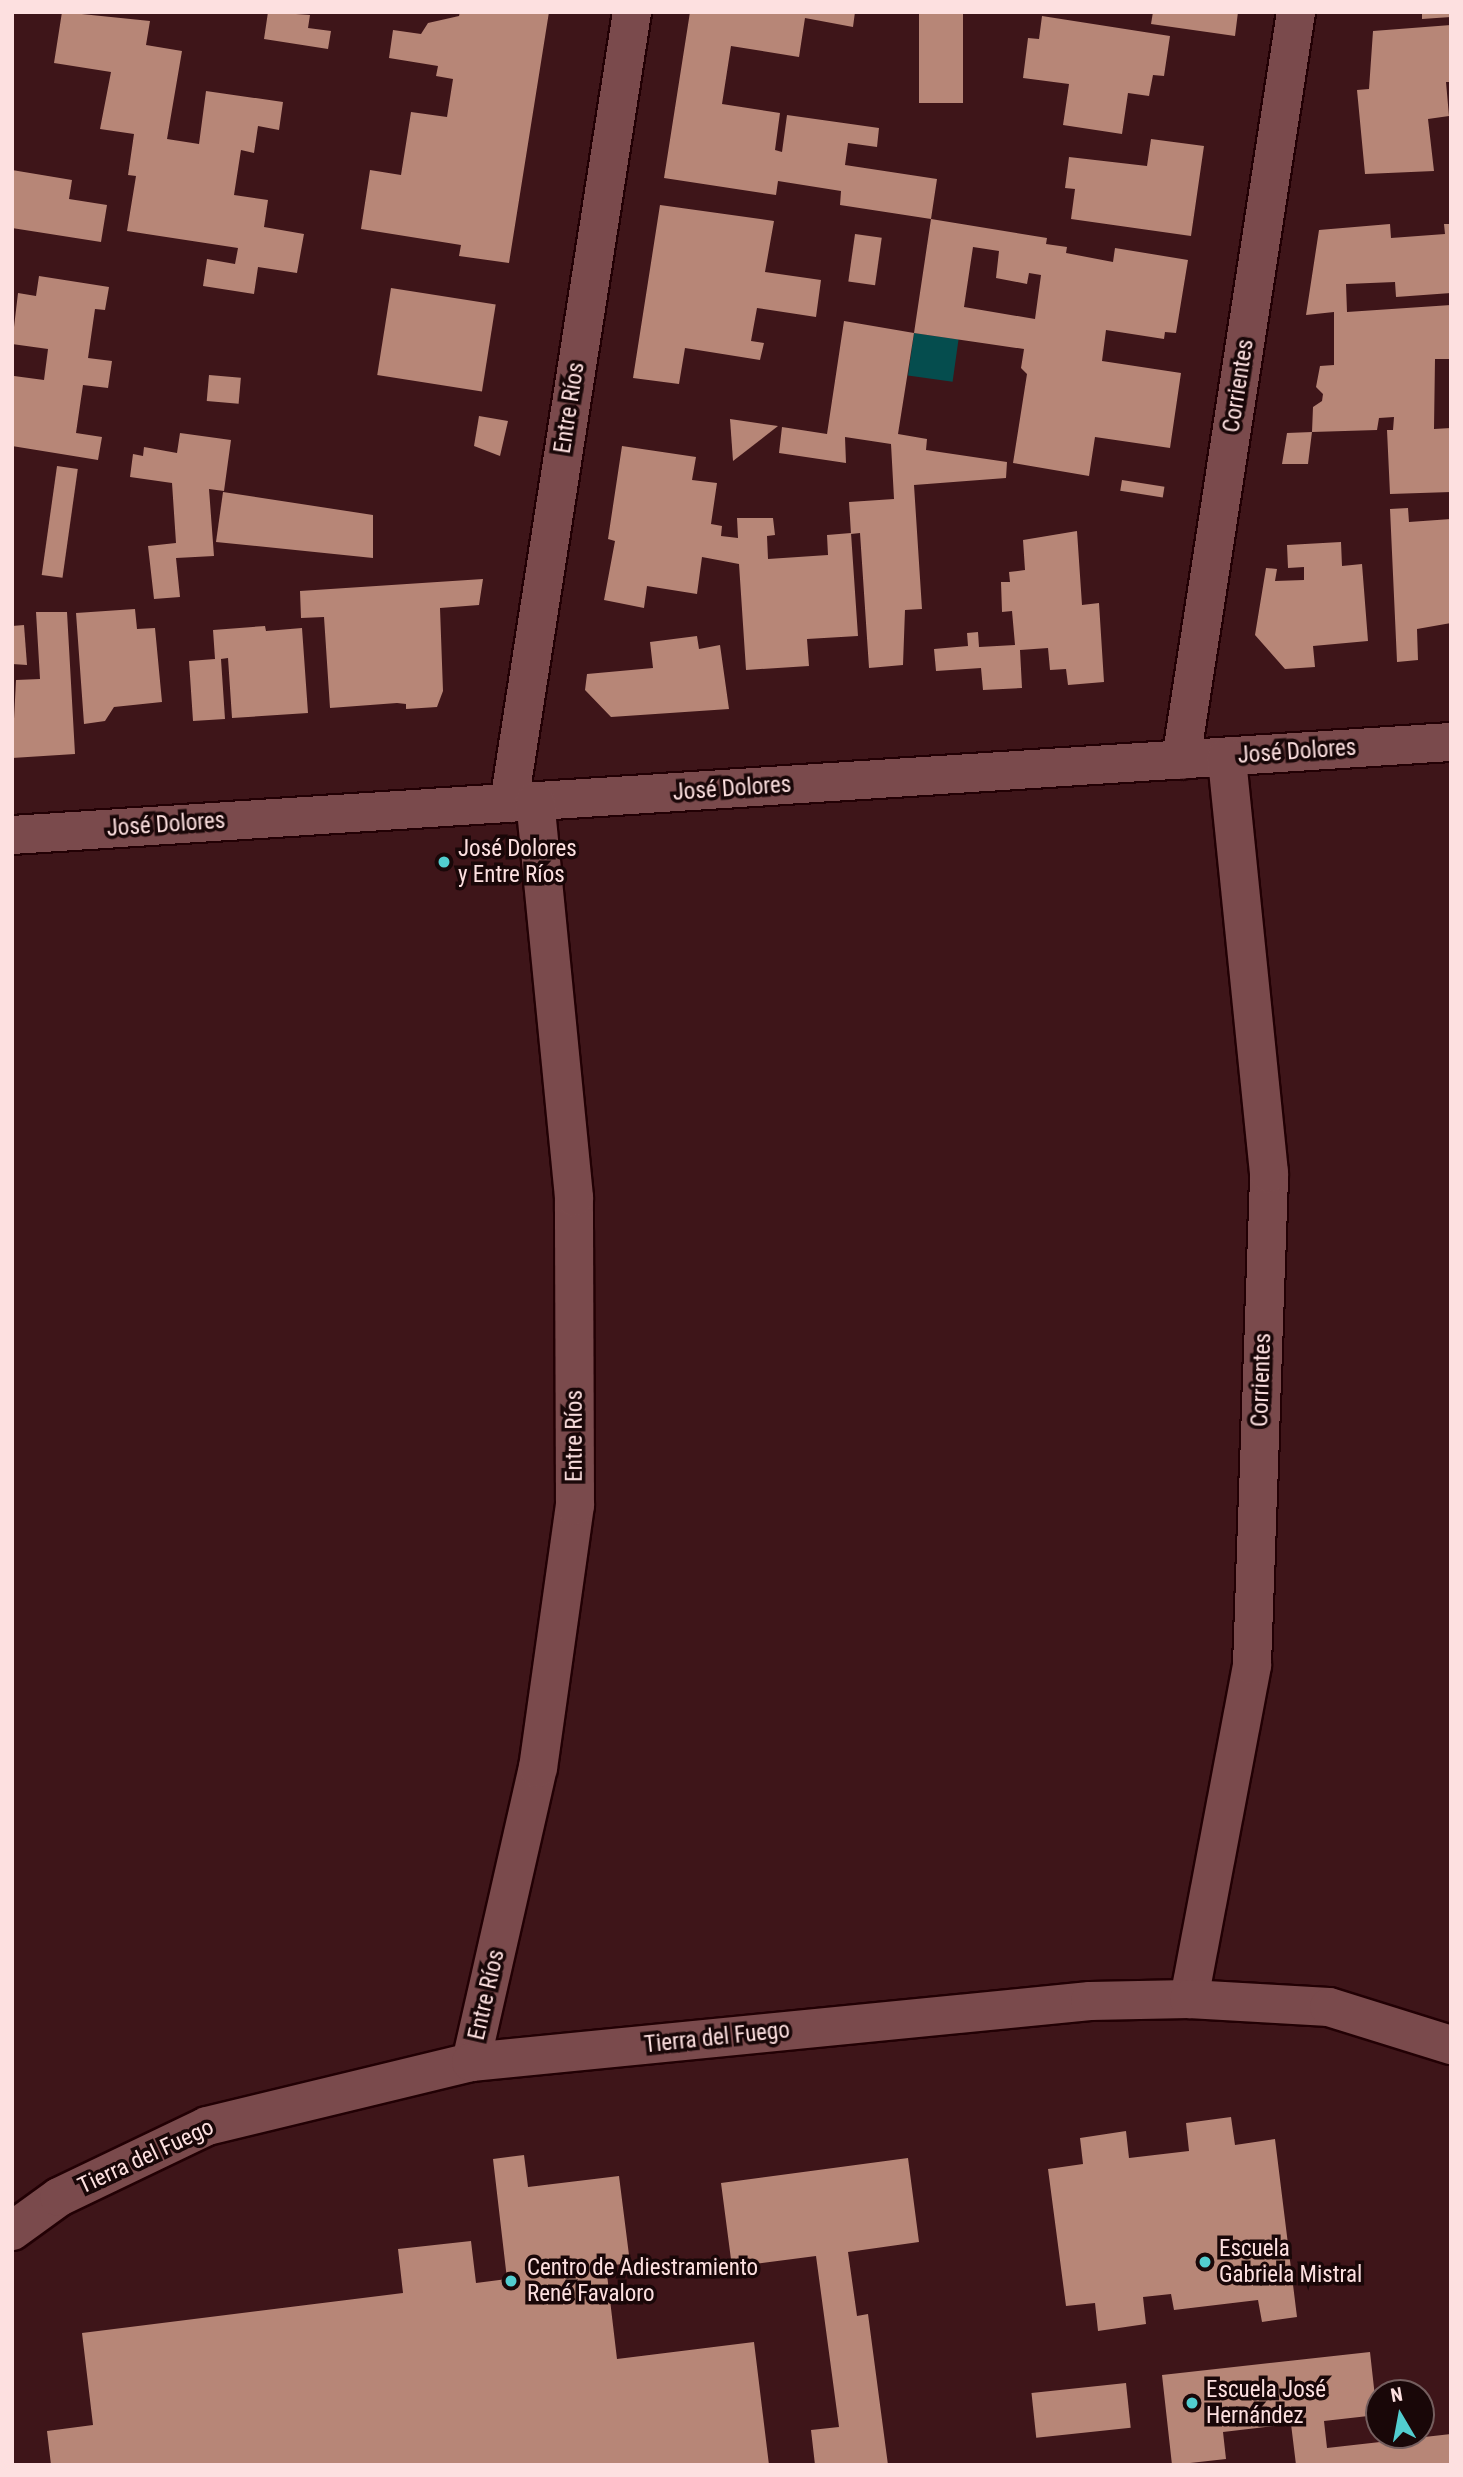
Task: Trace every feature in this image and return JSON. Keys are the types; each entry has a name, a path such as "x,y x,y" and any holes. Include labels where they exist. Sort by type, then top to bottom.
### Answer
{"street":[{"name":"Entre Ríos","path":"471,2062 538,1768 575,1506 574,1197 522,802 632,12"},
{"name":"Corrientes","path":"1181,760 1296,12"},
{"name":"José Dolores","path":"12,835 1451,742"},
{"name":"Corrientes","path":"1189,1998 1252,1665 1269,1173 1227,757"},
{"name":"Tierra del Fuego","path":"12,2231 59,2197 207,2126 471,2062 1090,2001 1189,1998 1329,2007 1451,2045"}],"water":[{"path":"914,333 959,339 953,382 908,376"}],"building":[{"path":"62,12 150,21 146,45 182,51 167,139 199,144 206,91 283,102 279,130 258,126 254,153 241,150 234,195 268,200 264,227 304,234 297,273 258,267 254,294 203,286 207,259 235,264 238,248 127,231 136,176 128,175 134,134 100,129 111,72 54,63"},
{"path":"268,12 310,15 308,28 331,31 328,49 264,39"},
{"path":"460,12 549,12 509,263 459,256 461,245 361,229 370,170 401,175 411,112 447,117 453,79 436,76 438,66 389,58 393,30 421,34 428,23 459,16"},
{"path":"690,12 855,12 853,27 805,18 799,57 731,46 722,104 780,113 775,150 782,152 787,115 879,128 877,147 848,143 845,165 937,179 931,219 840,205 841,191 778,181 776,195 664,178"},
{"path":"919,12 963,12 963,103 919,103"},
{"path":"1153,12 1238,12 1235,36 1151,24"},
{"path":"1422,12 1451,12 1451,17 1422,19"},
{"path":"1042,16 1170,36 1164,76 1153,75 1149,96 1128,93 1122,134 1063,125 1069,84 1023,78 1028,38 1039,39"},
{"path":"1451,25 1451,82 1446,82 1449,116 1428,119 1434,171 1365,174 1357,90 1369,89 1373,31"},
{"path":"1151,139 1204,146 1191,236 1071,219 1075,189 1065,188 1069,157 1147,166"},
{"path":"12,170 72,180 69,199 107,205 101,242 12,228"},
{"path":"660,205 774,221 765,272 821,280 816,317 757,308 751,341 764,343 760,360 685,348 679,384 633,378"},
{"path":"931,219 1047,238 1046,244 1067,247 1066,253 1113,262 1115,248 1188,260 1176,333 1165,332 1164,339 1106,330 1102,361 1181,373 1170,448 1095,437 1089,476 1013,463 1027,374 1021,368 1024,349 914,333","holes":["973,247 999,251 996,278 1027,284 1029,273 1041,275 1035,319 964,307"]},
{"path":"1390,224 1391,238 1445,234 1444,224 1451,224 1451,293 1396,297 1395,282 1346,284 1347,312 1451,305 1451,359 1435,359 1434,429 1451,428 1451,492 1390,494 1387,430 1393,430 1394,417 1379,418 1377,430 1312,432 1313,407 1322,401 1323,394 1316,387 1320,366 1334,365 1334,312 1306,315 1319,230"},
{"path":"855,234 882,238 875,285 848,282"},
{"path":"39,276 109,287 105,310 95,309 88,358 112,361 108,388 83,385 76,433 102,437 98,460 12,446 14,376 44,380 48,349 12,344 18,293 36,296"},
{"path":"391,288 496,305 482,391 377,375"},
{"path":"844,321 914,333 898,434 927,439 926,450 1007,462 1006,478 914,485 922,609 905,610 903,665 869,668 860,533 851,534 849,502 894,499 891,444 845,437 846,463 779,453 782,427 827,434"},
{"path":"209,375 241,378 239,404 207,401"},
{"path":"479,416 508,421 500,456 474,446"},
{"path":"730,419 778,426 733,461"},
{"path":"1312,432 1308,464 1282,464 1287,433"},
{"path":"180,433 231,440 224,491 209,489 214,556 176,558 180,597 154,599 148,546 176,543 172,483 130,477 133,454 143,456 144,447 177,453"},
{"path":"622,446 696,457 692,480 717,483 711,524 722,526 721,536 738,538 737,518 773,518 775,535 767,536 768,559 828,555 827,535 851,533 858,636 807,639 809,666 746,670 739,564 702,557 697,594 647,586 644,608 604,600 615,541 608,539"},
{"path":"57,466 78,469 62,578 42,575"},
{"path":"1122,480 1164,487 1163,498 1120,491"},
{"path":"223,492 373,515 373,558 216,542"},
{"path":"1408,508 1409,522 1451,519 1451,623 1417,629 1418,660 1397,662 1390,509"},
{"path":"1077,531 1082,605 1099,603 1104,682 1068,685 1066,669 1050,670 1048,648 1020,650 1022,688 983,690 981,668 936,671 934,649 968,646 967,633 978,632 979,647 1015,645 1012,611 1002,612 1001,582 1010,582 1009,572 1025,570 1023,540"},
{"path":"1341,542 1342,566 1362,564 1368,641 1313,646 1315,667 1285,669 1255,635 1266,568 1277,569 1275,581 1304,580 1304,567 1288,568 1287,545"},
{"path":"483,579 479,605 440,608 443,691 437,707 406,709 406,704 397,703 330,708 324,617 301,618 300,591"},
{"path":"135,609 137,629 155,628 162,702 114,707 105,721 84,724 76,613"},
{"path":"36,612 67,612 75,754 12,758 16,680 40,679"},
{"path":"24,625 27,665 12,664 12,626"},
{"path":"265,626 266,631 302,628 308,713 232,718 228,658 221,659 225,719 193,721 189,661 215,659 213,630"},
{"path":"697,636 699,649 720,645 729,709 611,717 585,690 587,674 653,668 650,642"},
{"path":"1231,2117 1235,2145 1275,2139 1297,2317 1262,2322 1258,2300 1174,2310 1171,2294 1143,2297 1146,2324 1098,2331 1095,2303 1066,2306 1048,2169 1083,2164 1080,2138 1126,2131 1129,2158 1189,2151 1186,2123"},
{"path":"524,2155 528,2187 619,2176 630,2263 606,2266 617,2359 754,2342 769,2465 51,2465 47,2431 93,2425 82,2333 403,2293 398,2249 471,2241 476,2283 507,2279 493,2159"},
{"path":"908,2158 919,2242 848,2252 857,2316 868,2314 888,2465 815,2465 811,2430 839,2427 816,2256 732,2267 721,2183"},
{"path":"1370,2352 1373,2379 1365,2379 1365,2416 1324,2421 1327,2448 1365,2444 1365,2449 1435,2449 1435,2436 1451,2434 1451,2465 1296,2465 1291,2424 1223,2432 1226,2459 1172,2465 1162,2375"},
{"path":"1126,2383 1131,2428 1036,2438 1032,2393"}],"place":[{"name":"José Dolores y Entre Ríos","path":"444,862"},
{"name":"Escuela Gabriela Mistral","path":"1205,2262"},
{"name":"Centro de Adiestramiento René Favaloro","path":"511,2281"},
{"name":"Escuela José Hernández","path":"1192,2403"}]}
